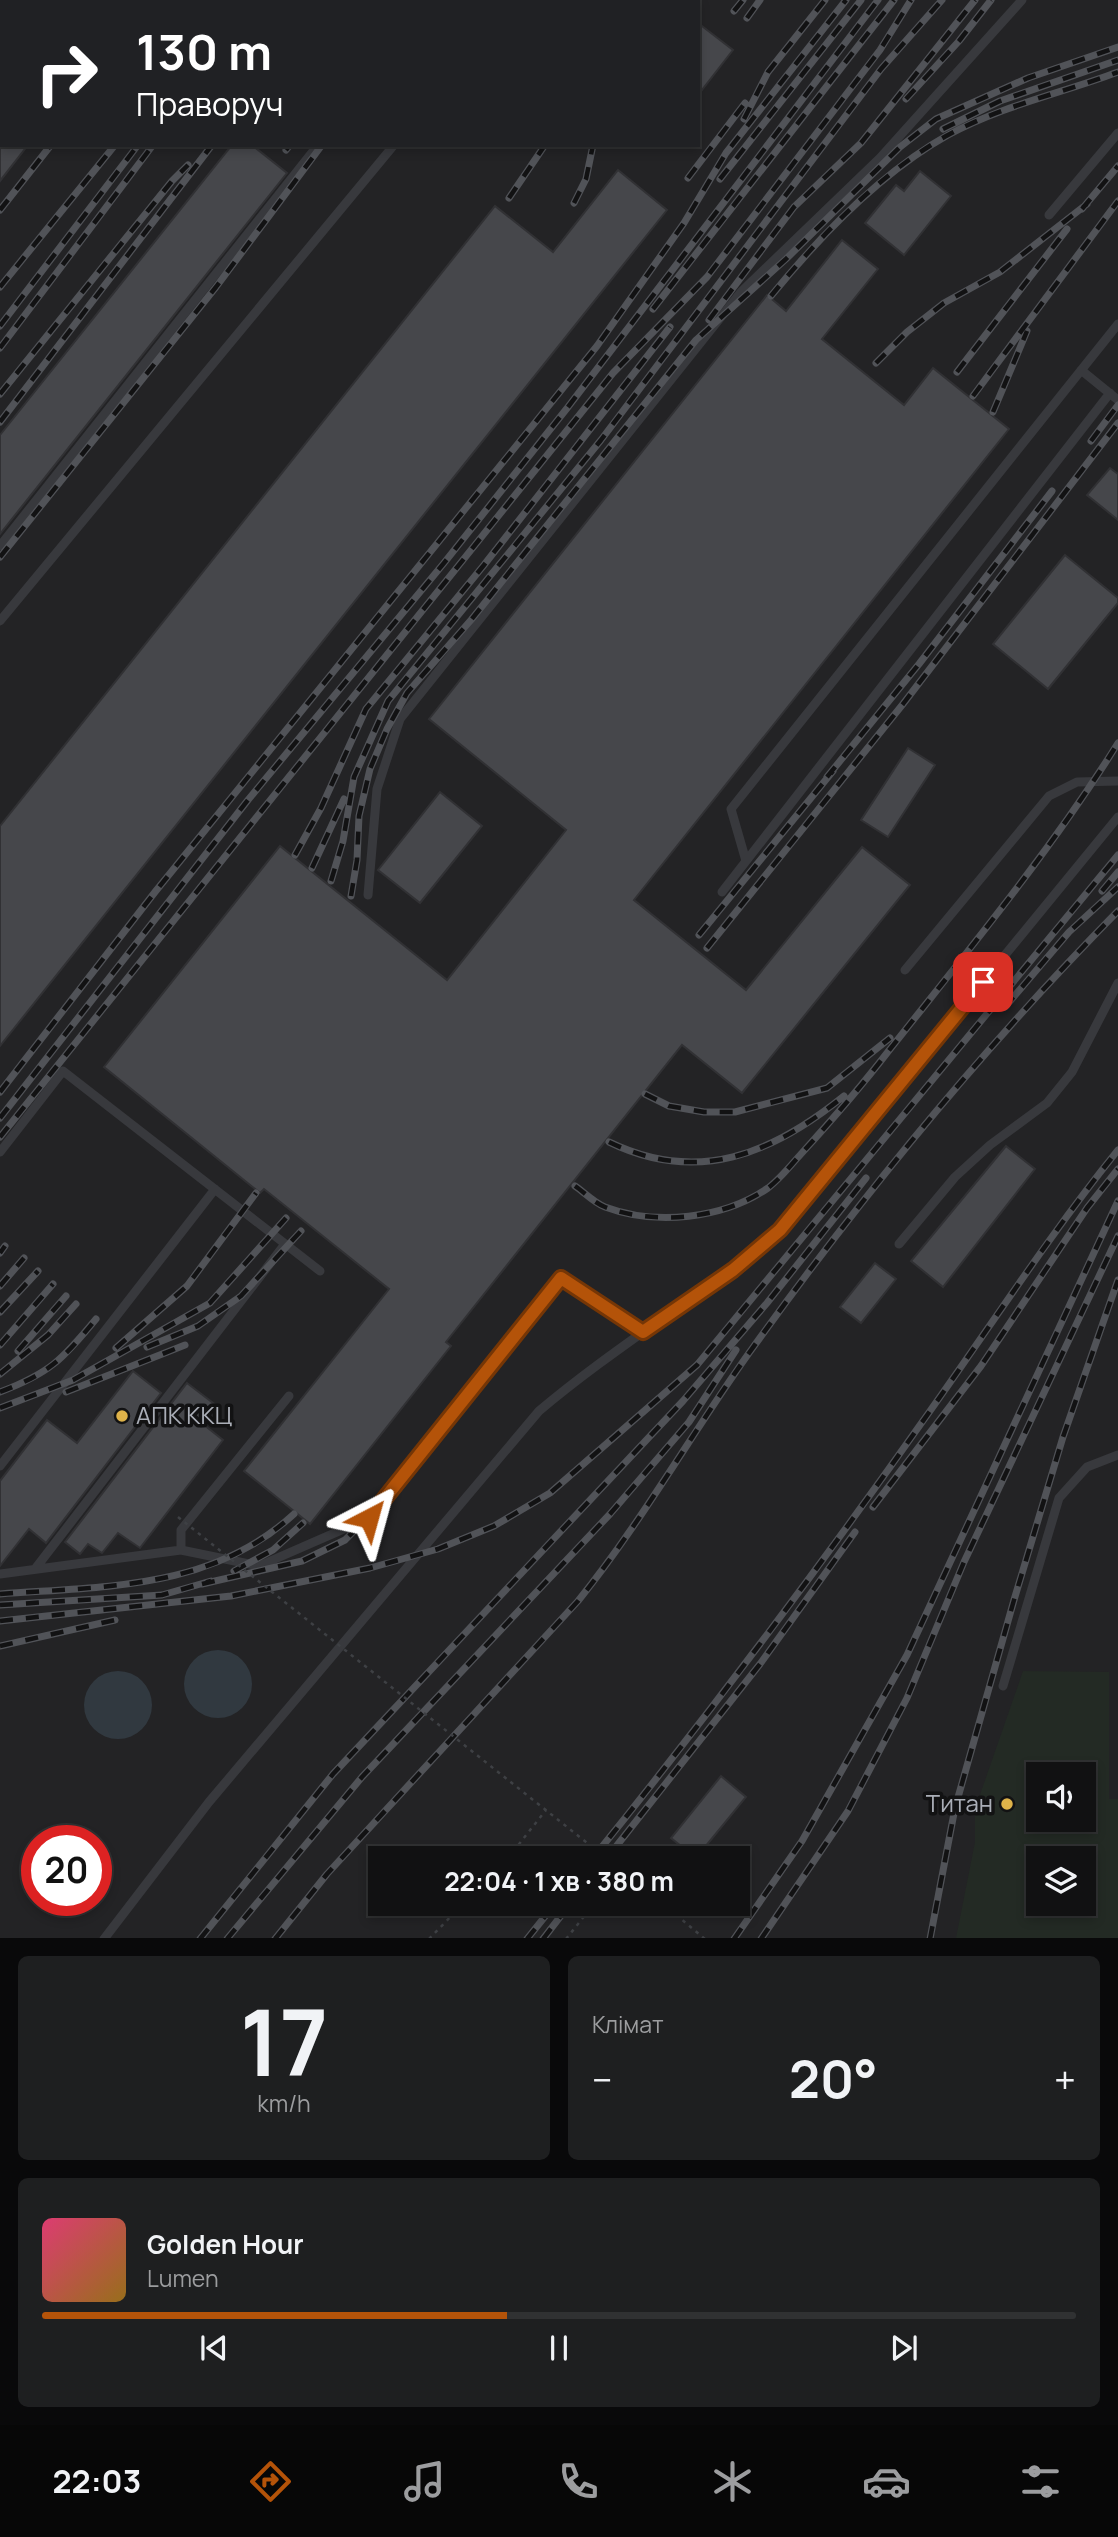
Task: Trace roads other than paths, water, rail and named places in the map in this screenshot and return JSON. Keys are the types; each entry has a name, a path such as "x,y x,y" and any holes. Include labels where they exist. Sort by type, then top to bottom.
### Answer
{"lane":[{"path":"368,895 377,789 400,719 741,292 880,158 1021,0"},
{"path":"1049,215 1118,133"},
{"path":"0,546 316,147"},
{"path":"0,621 392,147"},
{"path":"747,861 731,809 1118,324"},
{"path":"722,892 1114,397 1081,370"},
{"path":"905,970 1049,796 1077,782 1118,781"},
{"path":"104,1938 209,1802 539,1411 579,1377 733,1270 780,1230 1118,817"},
{"path":"899,1244 955,1177 990,1145 1047,1103 1072,1072 1118,983"},
{"path":"0,1152 62,1071 320,1271"},
{"path":"0,1466 215,1189"},
{"path":"35,1569 285,1244"},
{"path":"0,1574 180,1550 259,1566 369,1518 561,1278 643,1332"},
{"path":"180,1550 181,1530 289,1396"},
{"path":"1003,1686 1059,1498 1087,1467 1107,1456 1118,1455"}],"railway":[{"path":"734,11 743,0"},
{"path":"747,18 760,0"},
{"path":"744,119 768,72 825,0"},
{"path":"0,1092 155,892 597,346 684,223 726,153 846,0"},
{"path":"720,179 861,0"},
{"path":"0,1118 248,800 444,563 568,407 878,0"},
{"path":"653,309 894,0"},
{"path":"0,1137 613,373 707,277 880,50 911,0"},
{"path":"331,881 343,841 354,777 388,701 601,440 881,69 942,0"},
{"path":"709,320 794,207 861,143 975,0"},
{"path":"906,99 959,41 991,0"},
{"path":"351,896 357,860 359,816 370,769 387,729 407,693 471,620 696,340 786,259 900,147 936,119 1028,78 1118,47"},
{"path":"943,129 1000,101 1118,60"},
{"path":"771,296 852,207 923,150 989,116 1118,72"},
{"path":"688,178 745,103"},
{"path":"0,210 49,147"},
{"path":"0,287 113,147"},
{"path":"0,326 136,147"},
{"path":"0,348 151,147"},
{"path":"0,422 210,147"},
{"path":"0,557 216,287 321,147"},
{"path":"509,198 544,147"},
{"path":"574,203 586,179 593,147"},
{"path":"0,394 172,181 188,165"},
{"path":"1082,209 1118,166"},
{"path":"973,396 1118,201"},
{"path":"876,363 907,332 944,303 1000,272 1087,204"},
{"path":"957,372 1067,229"},
{"path":"295,855 321,808 366,709 484,565 670,327"},
{"path":"993,412 1027,331"},
{"path":"1091,441 1118,405"},
{"path":"707,948 903,704 1118,423"},
{"path":"827,777 919,664 1052,491"},
{"path":"575,1186 605,1207 625,1213 667,1218 710,1213 731,1207 768,1188 856,1092 977,939 1036,862 1118,743"},
{"path":"699,935 833,771"},
{"path":"312,868 344,799"},
{"path":"0,1621 231,1596 370,1568 438,1549 494,1526 550,1493 697,1365 1118,855"},
{"path":"1102,891 1118,872"},
{"path":"1005,1007 1069,932 1118,887"},
{"path":"276,1938 327,1874 578,1601 623,1541 749,1353 879,1181 1019,1016 1118,911"},
{"path":"645,1094 669,1106 704,1112 735,1112 827,1088 890,1038"},
{"path":"609,1142 642,1155 673,1161 703,1162 733,1157 789,1134 844,1096"},
{"path":"603,1846 807,1581 1045,1247 1118,1150"},
{"path":"873,1507 981,1366 1087,1208 1118,1169"},
{"path":"201,1938 333,1774 683,1401 767,1303 866,1178"},
{"path":"116,1348 187,1286 256,1193"},
{"path":"735,1938 802,1841 907,1655 1118,1201"},
{"path":"0,1408 73,1380 210,1303 286,1218"},
{"path":"147,1347 198,1326 241,1296 301,1231"},
{"path":"762,1938 848,1811 907,1698 964,1562 1118,1236"},
{"path":"0,1253 5,1246"},
{"path":"0,1286 24,1258"},
{"path":"0,1312 38,1271"},
{"path":"930,1938 955,1808 1014,1600 1063,1437 1118,1280"},
{"path":"0,1345 53,1284"},
{"path":"18,1351 66,1296"},
{"path":"0,1374 48,1335 76,1304"},
{"path":"0,1392 44,1371 64,1355 96,1319"},
{"path":"66,1392 185,1345"},
{"path":"228,1938 362,1777 610,1514 689,1422 736,1350"},
{"path":"202,1584 302,1561 345,1540 379,1506 493,1355"},
{"path":"0,1594 118,1585 156,1580 192,1571 228,1557 262,1539 294,1514"},
{"path":"234,1571 273,1550 303,1523"},
{"path":"616,1846 760,1664 855,1532"},
{"path":"0,1605 162,1595 211,1581"},
{"path":"0,1646 115,1620"},
{"path":"528,1938 545,1916"},
{"path":"544,1938 561,1916"}],"place":[{"name":"АПК ККЦ","path":"122,1416"},
{"name":"Титан","path":"1007,1804"}]}
